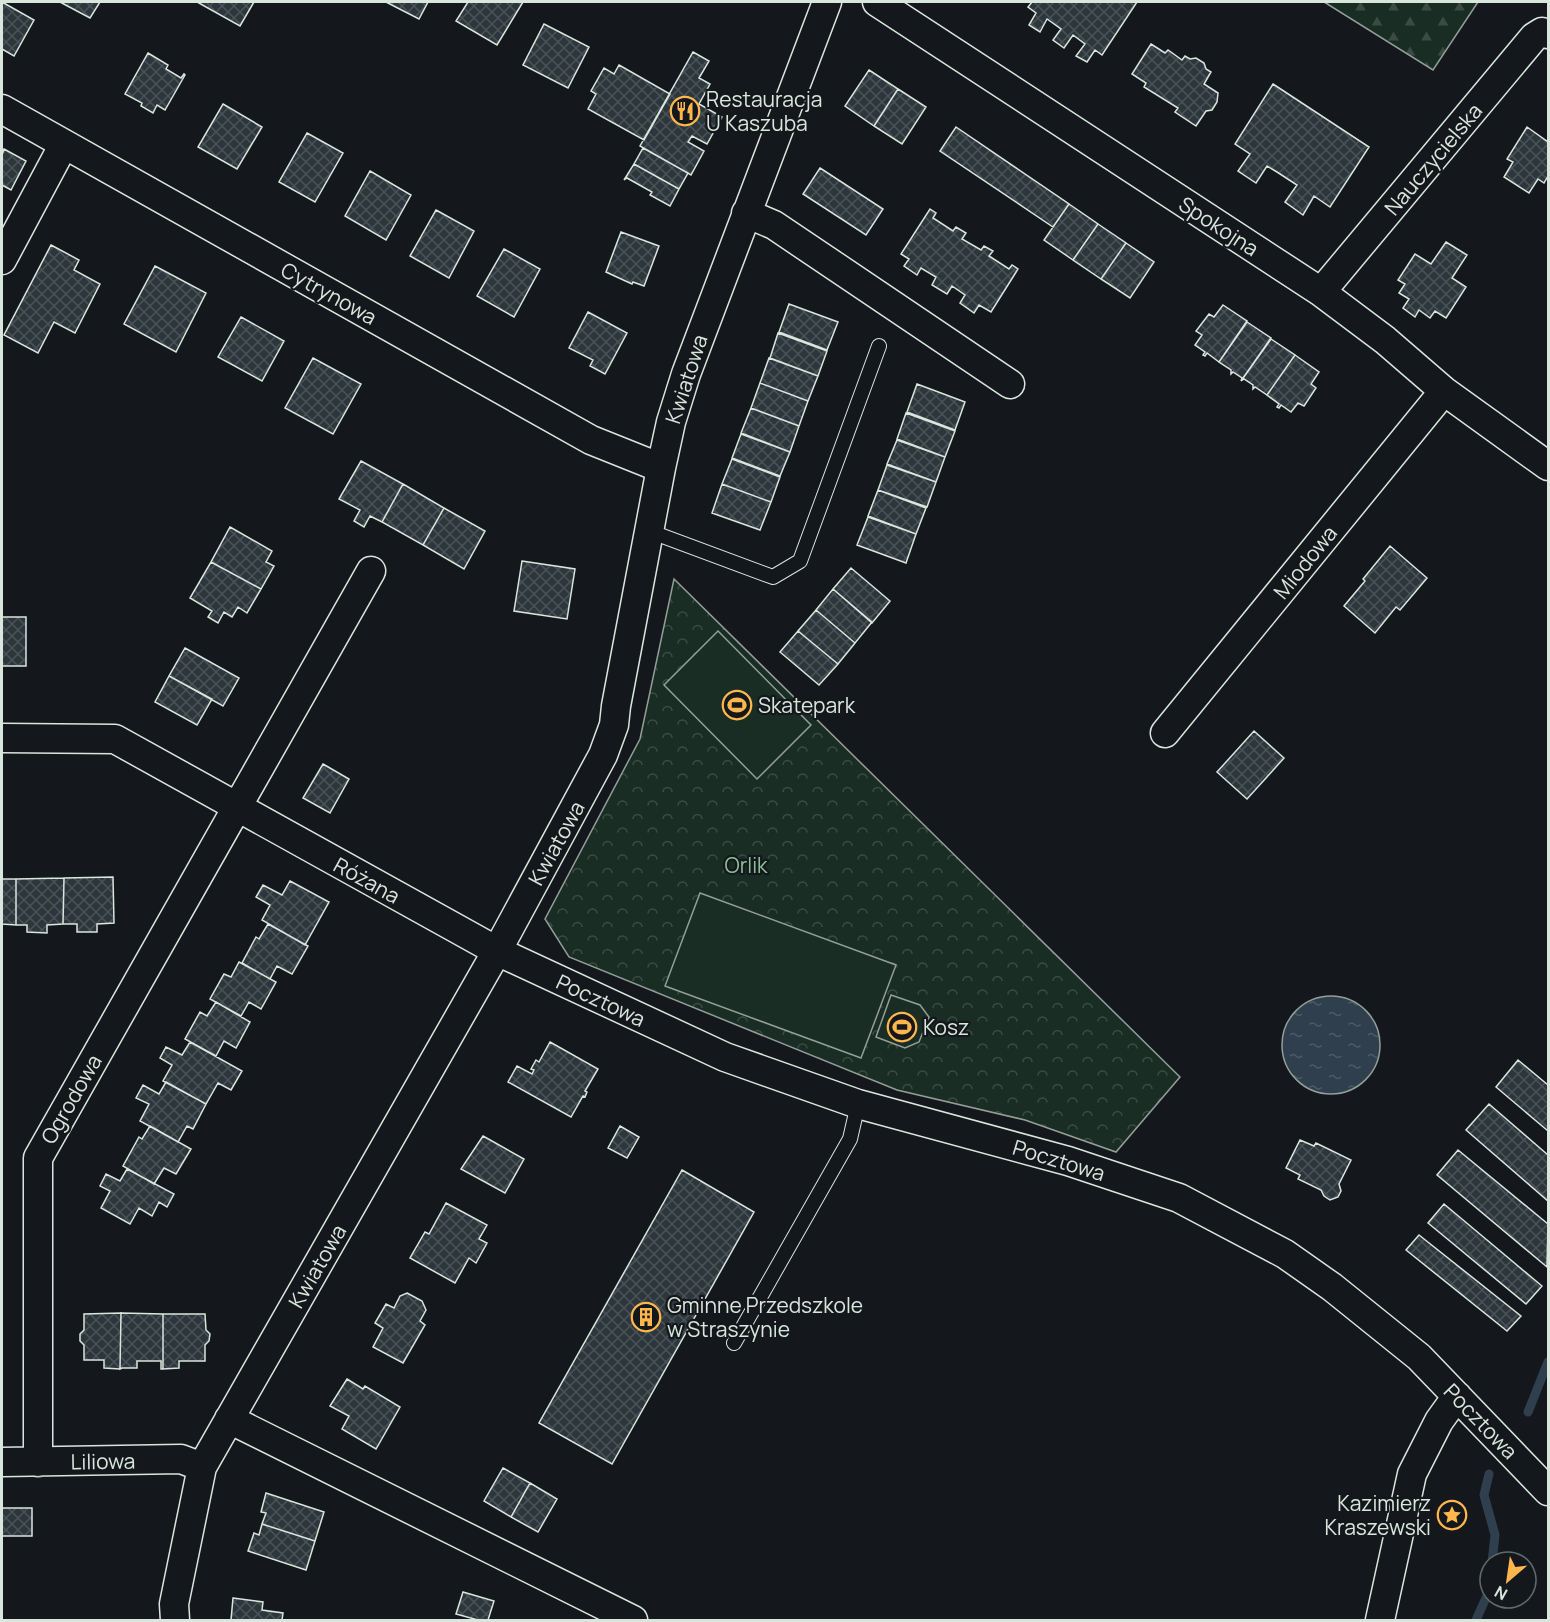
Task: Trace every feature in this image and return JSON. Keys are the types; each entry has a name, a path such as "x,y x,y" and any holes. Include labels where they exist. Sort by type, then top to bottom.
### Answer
{"street":[{"name":"Kwiatowa","path":"175,1620 174,1604 202,1467 497,951 589,784 614,725 671,422 686,374 826,2"},
{"name":"Spokojna","path":"877,2 1321,292 1385,339 1444,391 1548,466"},
{"name":"Nauczycielska","path":"1321,292 1534,38 1542,32 1548,34"},
{"name":"Cytrynowa","path":"2,109 591,440 661,468"},
{"path":"2,260 64,144"},
{"path":"746,213 774,225 1011,384"},
{"name":"Miodowa","path":"1165,734 1444,391"},
{"path":"237,808 371,572"},
{"name":"Różana","path":"2,738 115,739 497,951"},
{"name":"Ogrodowa","path":"38,1462 38,1158 237,808"},
{"name":"Pocztowa","path":"497,951 725,1057 858,1104 1068,1161 1179,1198 1285,1254 1332,1287 1419,1357 1548,1491"},
{"path":"1380,1620 1412,1474 1438,1421 1458,1396"},
{"path":"229,1419 633,1620"},
{"name":"Liliowa","path":"2,1462 181,1459 202,1467"}],"lane":[{"path":"649,531 773,577 800,561 879,346"},
{"path":"734,1342 850,1139 858,1104"}],"green space":[{"path":"1324,2 1478,2 1433,70"},
{"name":"Orlik","path":"674,579 1180,1077 1116,1152 1025,1120 897,1090 569,957 545,919 640,739"},
{"name":"Skatepark","path":"718,631 811,725 757,779 664,685"},
{"path":"700,893 896,965 861,1058 665,986"},
{"name":"Kosz","path":"891,995 920,1005 929,1017 919,1042 905,1048 876,1037"}],"water":[{"path":"1331,996 1350,1000 1366,1010 1376,1026 1380,1045 1376,1064 1366,1080 1350,1090 1331,1094 1312,1090 1296,1080 1286,1064 1282,1045 1286,1026 1296,1010 1312,1000"}],"building":[{"path":"2,2 34,20 14,56 2,49"},
{"path":"60,2 100,2 90,18"},
{"path":"197,2 254,2 240,26"},
{"path":"386,2 428,2 419,19"},
{"path":"468,2 523,2 497,45 456,21"},
{"path":"1032,2 1137,2 1102,55 1095,50 1087,62 1076,56 1085,44 1073,35 1064,48 1053,40 1061,29 1047,19 1040,32 1029,25 1036,13 1028,7"},
{"path":"544,24 589,47 568,88 523,65"},
{"path":"1151,44 1165,53 1168,50 1182,60 1185,56 1190,59 1196,58 1204,63 1206,69 1211,72 1204,84 1218,93 1217,102 1212,110 1206,111 1196,126 1175,112 1178,108 1144,87 1146,83 1132,74"},
{"name":"Restauracja U Kaszuba","path":"693,52 709,61 699,78 710,84 699,104 722,117 707,144 692,136 688,142 704,151 691,175 640,146"},
{"path":"148,53 168,65 166,69 181,78 185,75 165,110 157,105 153,113 141,106 142,103 125,94"},
{"path":"619,65 670,94 644,140 588,109 596,94 591,91 604,68 614,74"},
{"path":"869,70 898,89 874,126 845,106"},
{"path":"1273,84 1369,147 1330,207 1314,196 1303,215 1285,202 1297,185 1267,166 1256,183 1238,171 1250,154 1235,144"},
{"path":"898,89 926,107 902,144 874,126"},
{"path":"223,104 262,127 237,169 198,147"},
{"path":"956,127 1069,204 1053,227 940,151"},
{"path":"1527,127 1548,142 1548,176 1544,183 1538,179 1529,193 1504,177 1513,162 1507,159"},
{"path":"307,133 343,153 315,202 279,182"},
{"path":"643,148 688,173 679,189 634,164"},
{"path":"4,149 26,161 11,190 2,185"},
{"path":"634,164 679,189 670,206 650,195 652,192 627,178 624,180"},
{"path":"820,168 883,209 866,235 803,194"},
{"path":"370,171 411,195 386,240 345,216"},
{"path":"1069,204 1098,224 1073,260 1044,240"},
{"path":"930,209 936,213 933,218 953,231 956,227 966,233 962,239 981,250 984,246 993,251 989,256 1009,269 1012,265 1018,269 991,312 979,305 974,313 960,303 965,295 952,286 947,294 932,285 936,277 921,268 917,275 904,266 909,259 901,254"},
{"path":"436,210 474,231 449,278 410,256"},
{"path":"1098,224 1126,243 1101,279 1073,260"},
{"path":"621,232 659,246 644,286 633,282 632,284 606,272"},
{"path":"1446,242 1467,255 1452,278 1466,287 1446,318 1435,311 1430,318 1419,310 1415,317 1403,308 1409,299 1399,293 1405,284 1398,280 1415,254 1431,264"},
{"path":"1126,243 1154,262 1130,298 1101,279"},
{"path":"51,245 79,260 74,270 100,284 75,333 54,322 38,353 4,335"},
{"path":"504,249 540,269 514,317 477,296"},
{"path":"155,266 206,293 176,352 124,324"},
{"path":"789,304 838,322 827,350 779,332"},
{"path":"1223,305 1247,321 1219,362 1207,353 1203,355 1205,352 1195,345 1202,335 1196,331 1209,314 1214,317"},
{"path":"588,312 627,333 605,374 590,366 593,360 569,348"},
{"path":"241,317 284,341 262,381 218,357"},
{"path":"1247,322 1271,338 1241,381 1242,378 1233,372 1231,374 1231,370 1219,362"},
{"path":"778,333 827,351 818,376 770,358"},
{"path":"1271,339 1295,355 1267,395 1255,387 1253,389 1253,385 1244,379 1241,381"},
{"path":"1295,355 1319,372 1311,384 1316,388 1304,406 1298,403 1291,412 1281,405 1277,407 1279,404 1267,395"},
{"path":"313,358 361,384 333,434 285,408"},
{"path":"769,358 818,376 808,401 760,383"},
{"path":"760,383 808,401 799,426 751,408"},
{"path":"917,384 965,402 955,430 907,412"},
{"path":"751,408 799,426 790,452 741,433"},
{"path":"906,413 955,431 945,457 897,439"},
{"path":"741,434 790,452 780,476 732,458"},
{"path":"897,440 945,457 936,482 887,464"},
{"path":"732,459 780,477 771,502 722,484"},
{"path":"361,461 403,484 382,522 370,516 364,527 354,521 360,510 339,499"},
{"path":"887,465 936,482 927,507 878,490"},
{"path":"403,484 444,508 423,545 382,522"},
{"path":"722,484 771,502 760,530 712,513"},
{"path":"878,490 926,508 916,534 868,516"},
{"path":"444,508 485,531 464,569 423,545"},
{"path":"868,517 916,534 906,563 857,545"},
{"path":"230,527 272,551 266,562 274,566 261,589 211,562"},
{"path":"1390,546 1427,578 1400,610 1396,607 1375,633 1344,606"},
{"path":"522,561 575,569 567,619 514,611"},
{"path":"211,562 261,589 247,613 238,607 232,617 224,612 218,623 208,617 212,611 190,598"},
{"path":"851,568 890,601 872,623 833,589"},
{"path":"833,589 872,622 855,643 816,610"},
{"path":"816,610 855,643 838,664 798,631"},
{"path":"2,617 26,617 26,666 2,666"},
{"path":"798,631 838,664 819,685 780,652"},
{"path":"185,648 239,678 223,706 169,676"},
{"path":"169,676 212,699 197,725 155,702"},
{"path":"1254,731 1284,758 1247,799 1217,772"},
{"path":"323,764 349,779 330,813 303,798"},
{"path":"113,877 114,923 97,924 97,932 77,932 77,924 63,924 64,878"},
{"path":"64,878 63,924 47,925 47,933 27,932 27,925 16,925 16,879"},
{"path":"2,879 16,879 16,925 2,924"},
{"path":"290,881 329,902 305,945 262,920 270,905 256,897 263,885 282,895"},
{"path":"268,924 308,946 292,974 277,966 270,979 242,963 256,937 259,939"},
{"path":"239,962 276,982 261,1009 249,1002 241,1016 210,999 224,974 231,977"},
{"path":"216,1002 250,1022 236,1048 224,1041 216,1056 185,1039 200,1012 207,1016"},
{"path":"190,1042 242,1071 231,1090 218,1083 206,1104 163,1081 172,1065 160,1058 166,1047 182,1055"},
{"path":"550,1042 598,1069 585,1091 587,1092 585,1097 583,1096 571,1117 508,1082 517,1066 532,1074 534,1070 531,1069 536,1060 539,1062"},
{"path":"1518,1060 1548,1085 1548,1131 1496,1087"},
{"path":"166,1082 206,1104 193,1129 187,1126 178,1142 140,1121 149,1104 136,1098 143,1085 159,1094"},
{"path":"1489,1104 1548,1155 1548,1201 1466,1130"},
{"path":"150,1126 191,1149 176,1174 164,1168 154,1184 123,1166 139,1137 142,1139"},
{"path":"620,1126 639,1137 627,1158 608,1148"},
{"path":"483,1136 524,1159 505,1193 461,1169"},
{"path":"1300,1140 1314,1146 1316,1143 1351,1160 1339,1184 1341,1191 1338,1197 1330,1200 1321,1190 1298,1179 1300,1175 1286,1168"},
{"path":"1458,1150 1548,1224 1547,1267 1437,1175"},
{"path":"127,1169 174,1194 167,1207 159,1202 152,1216 139,1208 130,1224 101,1208 110,1191 100,1186 106,1174 120,1181"},
{"name":"Gminne Przedszkole w Straszynie","path":"682,1170 754,1212 612,1464 539,1423"},
{"path":"446,1203 487,1225 479,1239 487,1243 476,1263 469,1258 455,1283 410,1258 425,1232 429,1234"},
{"path":"1444,1204 1542,1286 1526,1304 1428,1223"},
{"path":"1419,1235 1521,1316 1507,1331 1406,1250"},
{"path":"407,1293 422,1301 426,1310 420,1321 425,1325 403,1363 373,1347 383,1328 375,1323 386,1304 394,1308 400,1296"},
{"path":"121,1313 163,1314 163,1369 161,1369 161,1361 137,1361 137,1368 120,1369"},
{"path":"121,1313 120,1369 104,1368 104,1360 84,1360 84,1345 80,1341 80,1334 84,1330 84,1314"},
{"path":"163,1314 205,1314 206,1330 210,1334 209,1341 205,1345 205,1361 179,1361 179,1368 163,1369"},
{"path":"347,1379 363,1389 365,1386 400,1407 376,1449 342,1429 349,1416 330,1406"},
{"path":"503,1468 530,1483 511,1517 484,1501"},
{"path":"530,1483 557,1499 538,1532 511,1517"},
{"path":"266,1493 324,1512 315,1541 262,1524 266,1513 261,1512"},
{"path":"2,1508 32,1508 32,1536 2,1536"},
{"path":"262,1524 315,1541 306,1570 248,1551 254,1533 259,1535"},
{"path":"463,1592 494,1601 488,1620 478,1620 456,1614"},
{"path":"233,1598 263,1602 262,1610 283,1613 282,1620 231,1620"}],"waterway":[{"path":"1528,1412 1548,1362"},
{"path":"1489,1474 1484,1495 1495,1535 1493,1550"},
{"path":"1476,1620 1480,1610"}],"place":[{"name":"Restauracja U Kaszuba","path":"685,111"},
{"name":"Skatepark","path":"737,705"},
{"name":"Kosz","path":"902,1027"},
{"name":"Gminne Przedszkole w Straszynie","path":"646,1317"},
{"name":"Kazimierz Kraszewski","path":"1452,1515"}]}
